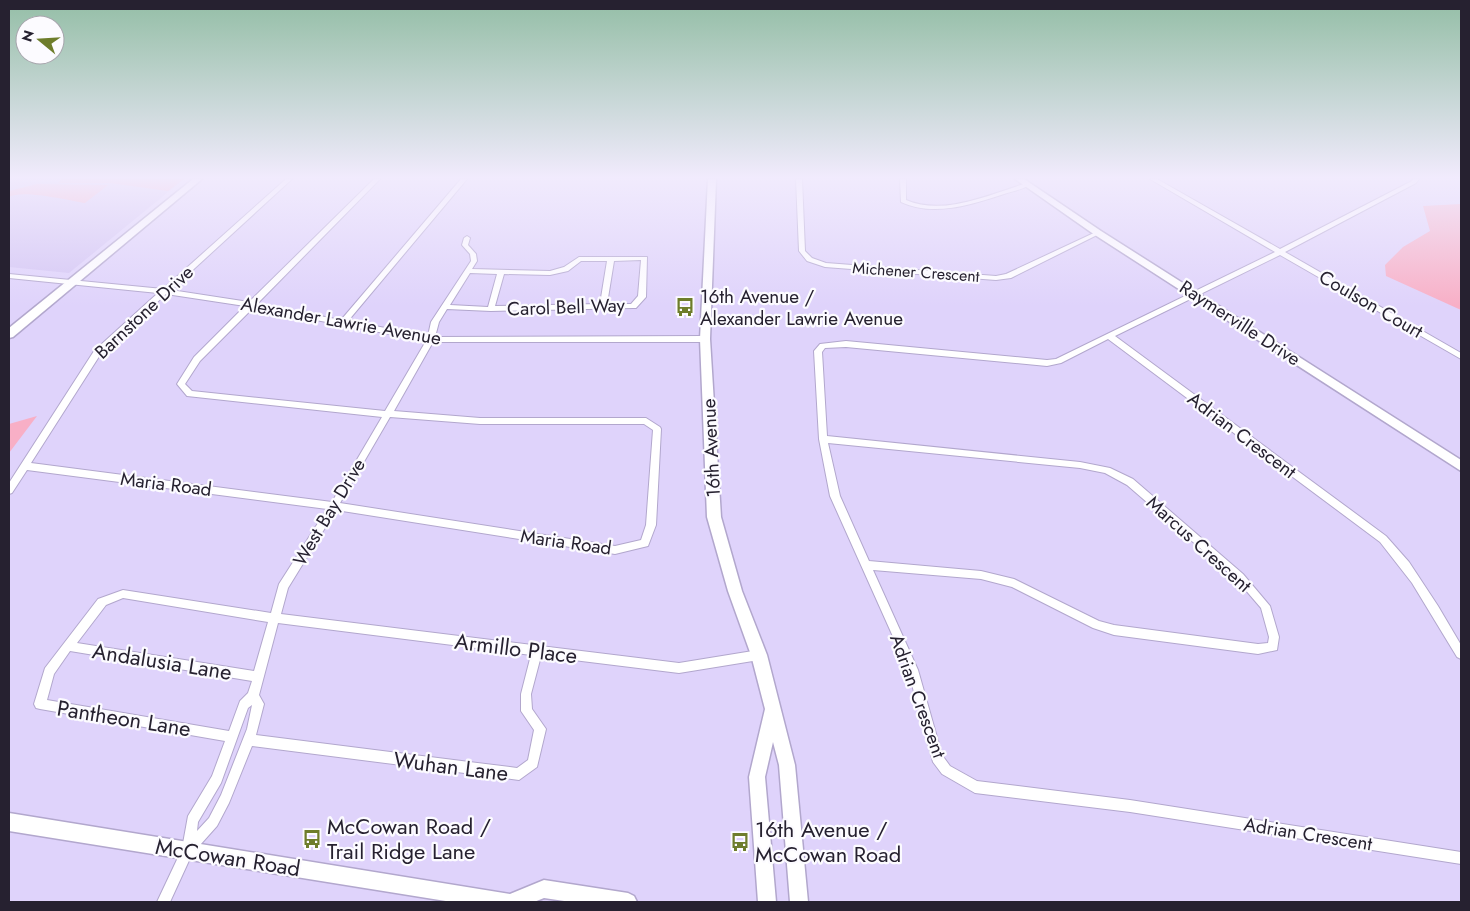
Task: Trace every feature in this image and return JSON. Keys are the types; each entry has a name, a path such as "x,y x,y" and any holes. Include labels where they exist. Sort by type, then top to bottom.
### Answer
{"main road":[{"path":"9,334 145,222"},
{"name":"16th Avenue","path":"710,222 705,340 714,517 735,591 759,655 787,765 799,902"},
{"name":"Raymerville Drive","path":"1081,222 1461,466"},
{"name":"16th Avenue","path":"767,902 757,777 773,708"},
{"name":"McCowan Road","path":"9,822 507,902"},
{"path":"512,902 544,889 628,902"}],"street":[{"name":"Barnstone Drive","path":"9,490 81,374 97,353 242,222"},
{"path":"252,305 334,222"},
{"path":"343,322 427,222"},
{"name":"Michener Crescent","path":"801,222 802,251 805,257 813,262 826,265 996,278 1008,276 1098,233"},
{"name":"Coulson Court","path":"1228,222 1461,356"},
{"name":"Adrian Crescent","path":"1338,222 1058,361 1047,363 846,344 823,346 818,351 823,439 835,496 913,670 937,758 946,770 975,787 1130,806 1461,858"},
{"path":"467,238 465,244 475,257 469,271 501,273 558,272 579,259 610,258 603,307"},
{"name":"Carol Bell Way","path":"447,307 491,309 633,306 642,297 645,258 610,258"},
{"name":"West Bay Drive","path":"188,850 192,820 216,779 244,705 253,696 283,587 334,506 431,340 435,322 447,307 469,271"},
{"path":"491,309 501,273"},
{"name":"Alexander Lawrie Avenue","path":"9,276 166,292 252,305 431,340 705,340"},
{"name":"Maria Road","path":"25,466 334,506 615,550 645,543 651,526 657,429 646,421 480,421 387,414 190,394 181,384 197,359 252,305"},
{"name":"Adrian Crescent","path":"1109,336 1383,539 1396,552 1413,577 1461,654"},
{"name":"Marcus Crescent","path":"823,439 1080,465 1107,470 1130,482 1240,577 1265,606 1274,637 1273,647 1258,649 1137,634 1097,625 1014,583 980,575 866,565"},
{"name":"Pantheon Lane","path":"233,737 40,704 49,672 68,646 102,602 123,594 273,618"},
{"name":"Armillo Place","path":"273,618 679,668 759,655"},
{"name":"Andalusia Lane","path":"68,646 257,677"},
{"name":"Wuhan Lane","path":"249,740 519,774 532,763 540,729 527,711 526,694 537,651"},
{"name":"West Bay Drive","path":"188,850 213,822 225,799 249,740 258,704 253,696"},
{"path":"163,902 188,850"}],"shaded area":[{"path":"9,222 132,222 69,273 9,267"},
{"path":"1427,222 1461,222 1461,310 1386,276 1385,265 1403,247 1430,231"},
{"path":"37,416 9,453 9,424"}],"place":[{"name":"16th Avenue / Alexander Lawrie Avenue","path":"685,307"},
{"name":"McCowan Road / Trail Ridge Lane","path":"312,839"},
{"name":"16th Avenue / McCowan Road","path":"740,842"}]}
